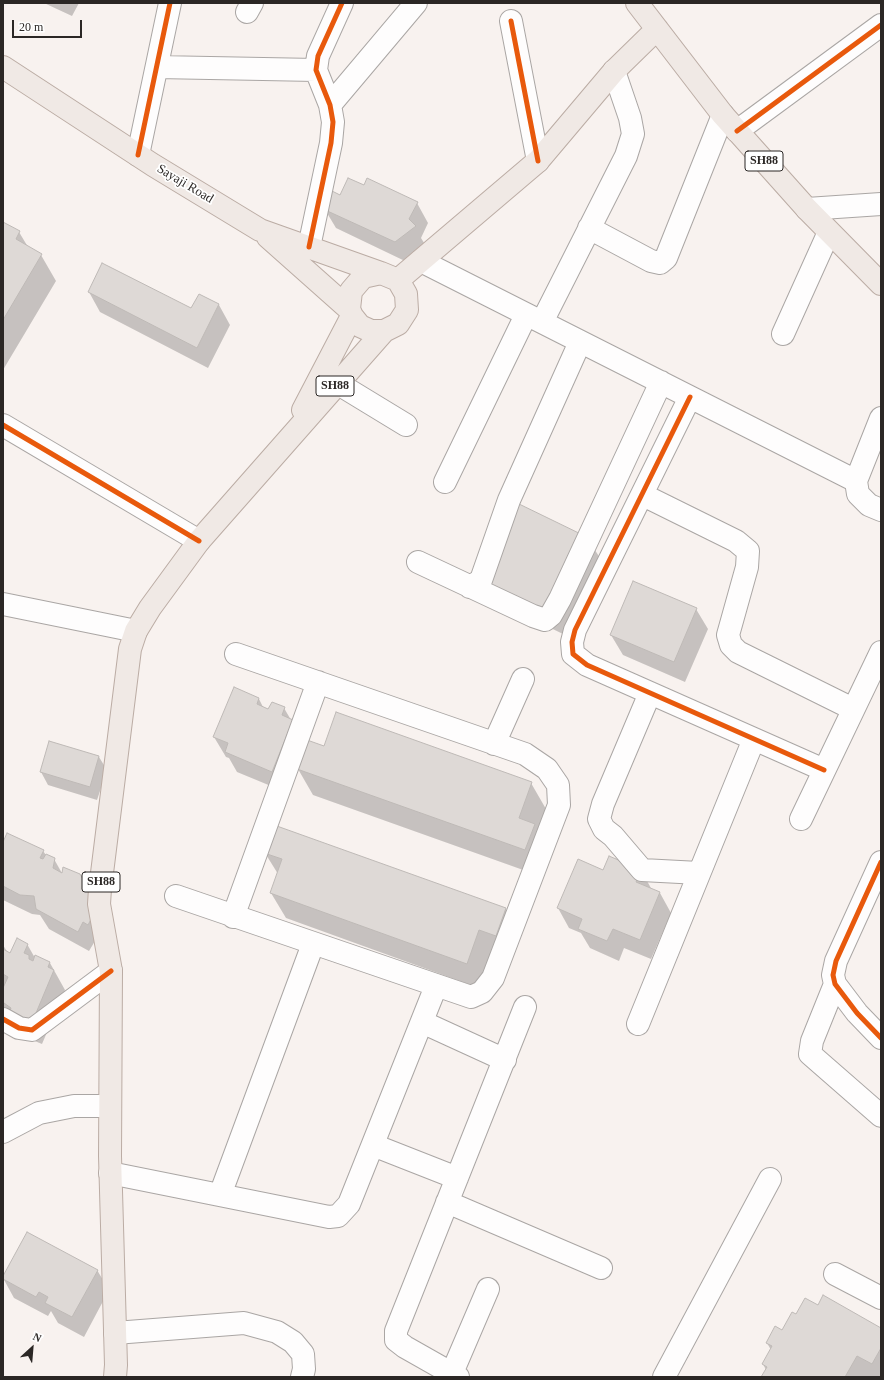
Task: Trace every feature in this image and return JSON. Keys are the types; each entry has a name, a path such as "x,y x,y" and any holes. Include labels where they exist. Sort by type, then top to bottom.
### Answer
{"main road":[{"path":"351,312 351,290 363,277 389,277 422,261 538,161 614,71 657,29 638,3"},
{"name":"SH88","path":"657,29 730,123 807,209 881,284"},
{"name":"Sayaji Road","path":"3,67 138,155 260,230 389,277"},
{"path":"260,230 351,312 360,326 371,331 384,331 398,324 407,310 406,294 389,277"},
{"name":"SH88","path":"286,441 351,312"},
{"name":"SH88","path":"115,1377 110,1173 112,971 99,904 130,649 136,631 150,608 199,541 384,331"}],"street":[{"path":"138,155 170,3"},
{"path":"309,247 331,142 332,122 330,105 316,70 318,56 342,3"},
{"path":"330,105 416,3"},
{"path":"511,21 538,161"},
{"path":"589,228 651,261 660,263 666,258 730,123 881,25"},
{"path":"157,66 316,70"},
{"path":"445,482 534,318 589,228 626,156 633,134 630,118 614,71"},
{"path":"807,209 881,204"},
{"path":"783,334 829,232"},
{"path":"422,261 856,481"},
{"path":"470,587 481,580 510,500 580,342"},
{"path":"418,562 533,616 545,620 551,615 560,599 661,382"},
{"path":"337,384 406,425"},
{"path":"690,397 643,495 575,630 572,642 573,654 587,665 824,770"},
{"path":"881,418 856,481 858,494 869,504 881,510"},
{"path":"3,425 199,541"},
{"path":"643,495 736,541 748,551 747,567 728,635 731,645 738,652 853,709"},
{"path":"3,604 136,631"},
{"path":"801,819 881,652"},
{"path":"176,896 233,917 471,997 482,992 493,978 560,805 558,785 547,769 525,754 236,654"},
{"path":"494,744 523,679"},
{"path":"233,917 318,682"},
{"path":"650,693 603,804 599,819 604,829 613,836 642,870 699,873"},
{"path":"638,1024 754,739"},
{"path":"881,862 836,961 833,975 836,984 857,1013 881,1038"},
{"path":"220,1195 313,944"},
{"path":"3,1020 20,1028 32,1030 112,971"},
{"path":"836,984 812,1040 810,1054 881,1116"},
{"path":"110,1173 329,1217 338,1216 349,1204 436,986"},
{"path":"488,1289 455,1375 405,1347 396,1340 396,1331 526,1007"},
{"path":"422,1022 505,1060"},
{"path":"3,1132 39,1114 74,1106 110,1106"},
{"path":"373,1145 457,1178"},
{"path":"664,1377 770,1179"},
{"path":"448,1202 601,1268"},
{"path":"835,1274 881,1298"},
{"path":"115,1334 244,1323 277,1332 293,1342 303,1354 304,1369 302,1377"}],"building":[{"path":"348,178 364,185 367,178 418,202 409,219 416,226 395,242 323,209 332,191 340,195"},
{"path":"3,222 20,231 16,239 42,254 3,320"},
{"path":"102,263 191,308 199,294 219,304 197,348 88,292"},
{"path":"517,503 589,538 552,615 481,580"},
{"path":"633,581 697,608 674,662 610,635"},
{"path":"234,687 259,698 257,704 268,709 272,702 285,707 282,715 293,720 272,772 225,752 228,743 213,737"},
{"path":"336,712 532,782 519,818 535,824 525,850 297,769 307,740 324,746"},
{"path":"49,741 99,756 90,787 40,772"},
{"path":"274,825 506,908 496,936 479,930 467,964 270,893 282,859 264,853"},
{"path":"7,833 44,850 40,858 43,859 46,854 55,858 53,868 62,873 63,867 80,874 86,885 100,889 99,904 88,925 83,922 78,932 36,909 34,896 20,895 3,886 3,842"},
{"path":"609,856 642,870 636,882 660,892 640,940 613,929 607,941 578,929 582,919 557,908 578,859 603,870"},
{"path":"17,938 28,944 24,953 29,955 29,959 33,961 35,955 50,962 48,967 54,970 31,1025 8,1015 11,1008 4,1003 3,1006 3,988 8,977 3,974 3,949 10,953"},
{"path":"27,1232 98,1270 72,1317 45,1303 48,1297 39,1292 36,1297 3,1279 3,1276"},
{"path":"823,1295 881,1328 881,1348 872,1364 857,1356 845,1377 761,1377 767,1367 762,1364 772,1346 766,1343 775,1326 782,1330 792,1312 796,1314 805,1298 818,1305"}],"cycle path":[{"path":"138,155 170,3"},
{"path":"309,247 331,143 333,122 330,105 316,70 318,56 342,3"},
{"path":"511,21 538,161"},
{"path":"737,131 881,25"},
{"path":"690,397 575,630 572,642 573,654 587,665 824,770"},
{"path":"3,425 199,541"},
{"path":"881,862 836,961 833,975 835,984 857,1013 881,1038"},
{"path":"3,1019 19,1028 32,1030 111,971"}]}
